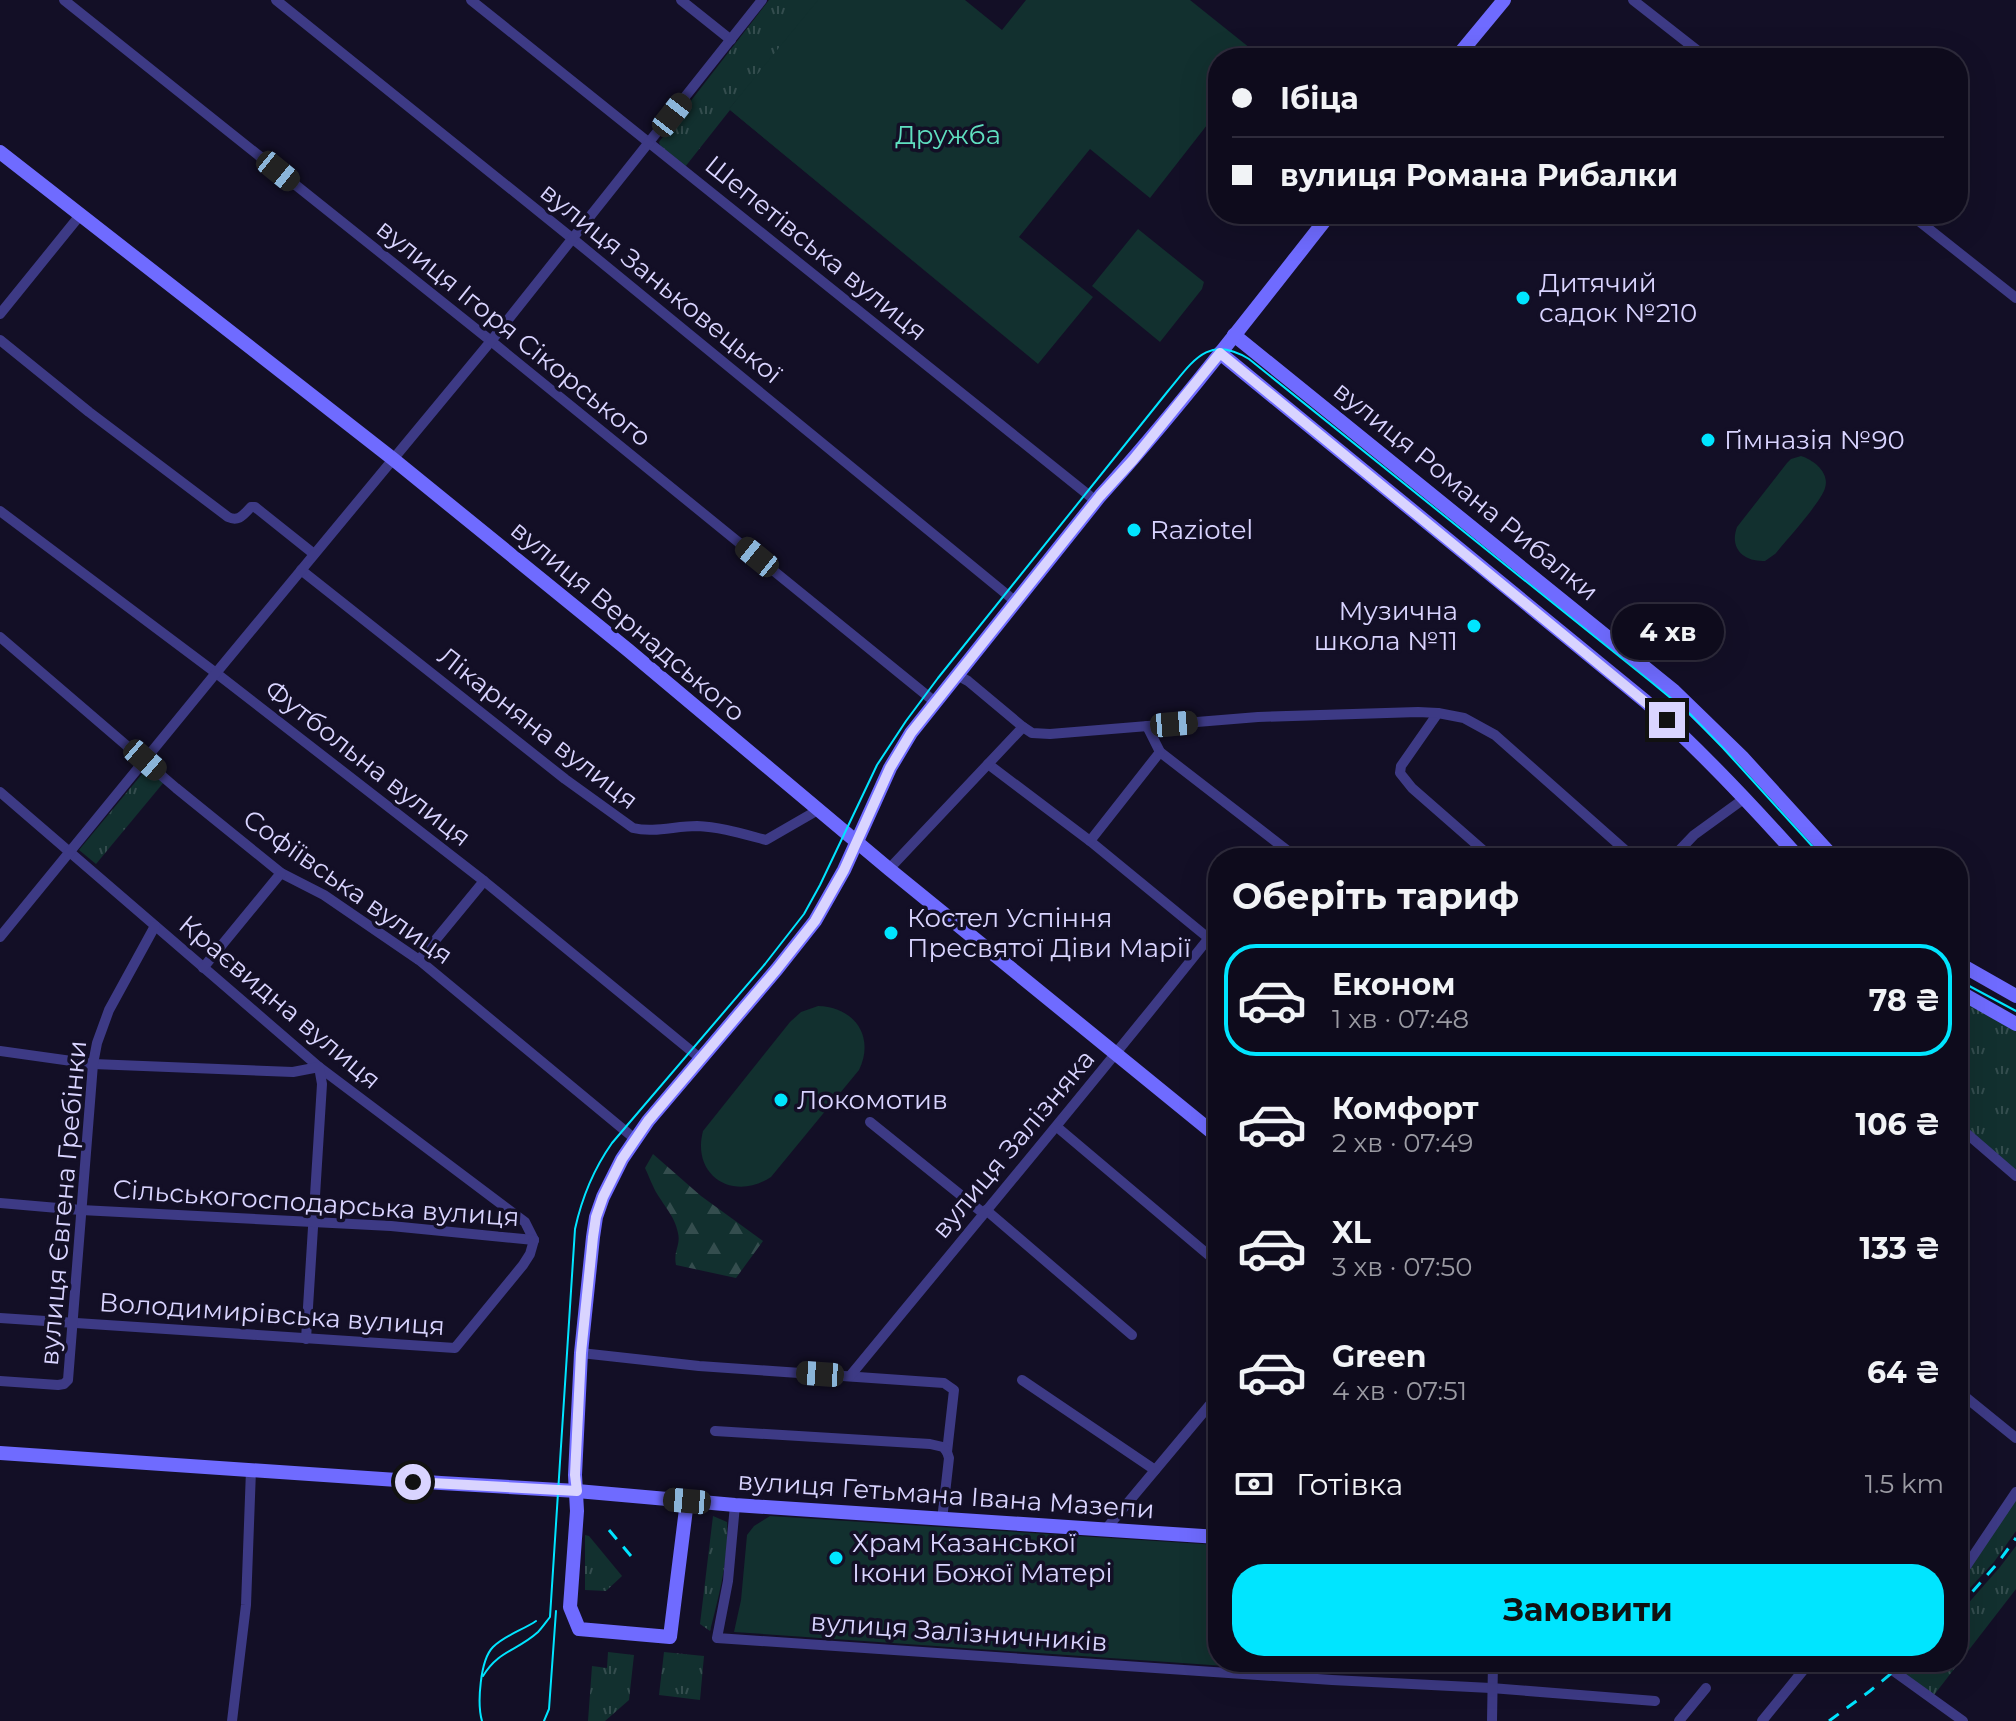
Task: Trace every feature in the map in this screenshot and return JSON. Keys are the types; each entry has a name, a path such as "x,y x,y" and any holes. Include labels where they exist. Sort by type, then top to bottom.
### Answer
{"main road":[{"path":"1464,48 1504,0"},
{"name":"вулиця Вернадського","path":"0,152 393,459 1208,1129"},
{"path":"687,1501 670,1637 579,1629 570,1607 577,1511 575,1475 581,1353 596,1217 603,1197 635,1139 815,921 844,870 899,750 1096,501 1133,460 1322,224"},
{"name":"вулиця Романа Рибалки","path":"1234,335 1674,691 1751,767 1825,848"},
{"name":"вулиця Романа Рибалки","path":"1220,353 1645,701 1689,740 1790,848"},
{"path":"1968,969 2016,996"},
{"path":"1968,997 2016,1024"},
{"name":"вулиця Гетьмана Івана Мазепи","path":"0,1453 1208,1536"}],"street":[{"name":"вулиця Ігоря Сікорського","path":"64,0 491,341 935,702"},
{"name":"вулиця Заньковецької","path":"276,0 1016,602"},
{"name":"Шепетівська вулиця","path":"471,0 1096,501"},
{"path":"681,0 731,40"},
{"path":"0,937 4,922 69,851 491,341 762,0"},
{"path":"1633,0 1694,48"},
{"path":"0,314 81,214"},
{"path":"1923,224 2016,298"},
{"path":"0,340 228,517 239,519 255,507 314,554"},
{"name":"Футбольна вулиця","path":"0,511 216,673 484,881 701,1059"},
{"name":"Лікарняна вулиця","path":"301,570 565,779 633,828 645,831 695,826 728,830 766,840 818,810"},
{"name":"Софіївська вулиця","path":"0,637 281,873 324,895 419,960 635,1139"},
{"path":"957,675 1032,733 1282,716 1438,713 1464,718 1495,735 1623,848"},
{"path":"1438,713 1401,766 1400,773 1412,788 1481,848"},
{"path":"1147,726 1160,752 1284,848"},
{"path":"889,869 1023,727"},
{"path":"1090,841 1160,752"},
{"path":"988,764 1090,841 1208,939"},
{"name":"Краєвидна вулиця","path":"0,792 319,1067 525,1222 534,1240"},
{"path":"1682,848 1694,835 1745,798"},
{"path":"203,968 281,873"},
{"path":"419,960 484,881"},
{"name":"вулиця Євгена Гребінки","path":"0,1381 64,1384 68,1380 97,1043 109,1010 155,926"},
{"name":"вулиця Залізняка","path":"850,1376 1208,939"},
{"path":"0,1051 93,1064 293,1072 319,1067 322,1084 306,1339"},
{"path":"870,1122 985,1212 1132,1335"},
{"path":"1057,1127 1208,1255"},
{"path":"1968,1135 2016,1176"},
{"name":"Сільськогосподарська вулиця","path":"0,1203 391,1226 534,1240"},
{"name":"Володимирівська вулиця","path":"0,1318 455,1348 523,1265 534,1240"},
{"path":"581,1353 699,1366 944,1383 954,1390 947,1452"},
{"path":"1022,1380 1155,1470"},
{"path":"1968,1399 2016,1438"},
{"path":"1105,1530 1208,1407"},
{"path":"715,1431 943,1447 949,1458 942,1520"},
{"path":"232,1721 246,1605 251,1470"},
{"path":"1968,1564 2016,1492"},
{"name":"вулиця Залізничників","path":"735,1505 728,1581 717,1638 1208,1672"},
{"name":"вулиця Залізничників","path":"1215,1672 1491,1688"},
{"path":"1492,1672 1492,1721"},
{"path":"1762,1721 1802,1672"},
{"path":"1894,1672 1963,1721"},
{"path":"1491,1688 1655,1701"},
{"path":"1679,1721 1706,1688"}],"green space":[{"path":"769,0 854,0 730,109 1038,364 730,110 685,167 661,148 659,142"},
{"name":"Дружба","path":"818,0 965,0 1002,30 1026,0 1190,0 1250,48 1208,48 1208,124 1150,198 1090,149 1019,237 1093,297 1038,364 729,109"},
{"path":"1138,229 1204,282 1202,289 1160,342 1092,286"},
{"path":"1801,456 1823,472 1826,482 1822,494 1775,554 1765,561 1745,556 1735,542 1737,527 1787,463"},
{"path":"147,768 164,782 96,864 79,850"},
{"path":"1968,1002 2016,1028 2016,1171 1968,1129"},
{"name":"Локомотив","path":"818,1006 842,1012 858,1026 865,1046 859,1070 771,1177 743,1187 719,1180 709,1172 703,1161 703,1131 790,1022 801,1012"},
{"path":"653,1154 701,1196 763,1241 736,1278 676,1265 679,1237 676,1226 645,1168"},
{"path":"2016,1496 2016,1531 1994,1562 1968,1590 1968,1564"},
{"path":"713,1516 727,1522 727,1536 723,1577 710,1631 700,1624"},
{"path":"770,1516 1208,1544 1208,1665 734,1632 741,1600 747,1535 754,1526"},
{"path":"585,1535 622,1576 606,1591 585,1590"},
{"path":"2016,1546 2016,1589 1968,1651 1968,1604"},
{"path":"608,1652 634,1655 629,1700 605,1721 588,1721 592,1666 607,1668"},
{"path":"664,1652 704,1656 700,1700 659,1695"},
{"path":"1901,1672 1952,1672 1934,1695"}],"tram line":[{"path":"483,1676 495,1661 538,1632 550,1617 575,1229 599,1163 612,1143 804,914 877,765 938,678 1177,380 1202,354 1223,349 1249,359 1650,681 1690,714 1814,848"},
{"path":"1968,985 2016,1011"},
{"path":"544,1721 549,1709 556,1611"},
{"path":"482,1721 481,1682 489,1653 503,1639 536,1621"}],"railway":[{"path":"609,1530 631,1556"},
{"path":"1968,1597 2016,1538"},
{"path":"1829,1721 1893,1672"}],"place":[{"name":"Дитячий садок №210","path":"1523,298"},
{"name":"Гімназія №90","path":"1708,440"},
{"name":"Raziotel","path":"1134,530"},
{"name":"Музична школа №11","path":"1474,626"},
{"name":"Костел Успіння Пресвятої Діви Марії","path":"891,933"},
{"name":"Локомотив","path":"781,1100"},
{"name":"Храм Казанської Ікони Божої Матері","path":"836,1558"}],"route":[{"path":"413,1482 577,1491 575,1475 581,1353 593,1237 603,1197 622,1159 648,1121 815,921 844,870 899,750 911,733 1100,496 1220,353 1667,720"}]}
